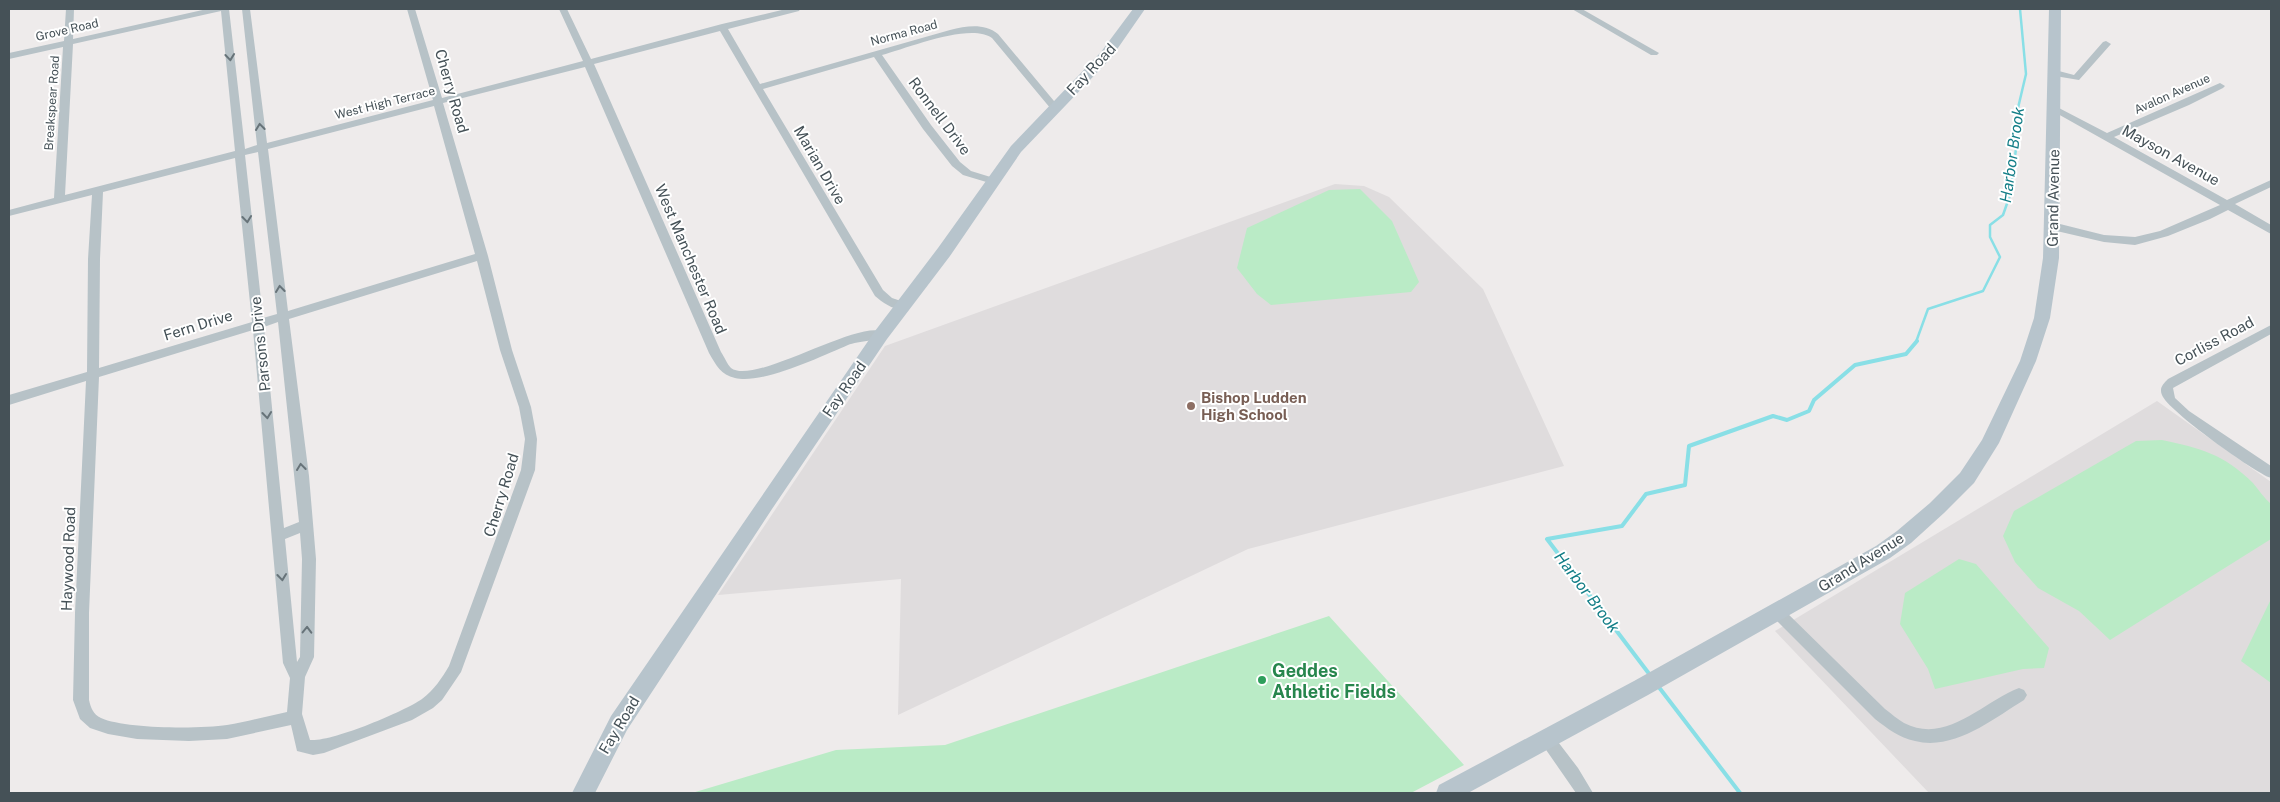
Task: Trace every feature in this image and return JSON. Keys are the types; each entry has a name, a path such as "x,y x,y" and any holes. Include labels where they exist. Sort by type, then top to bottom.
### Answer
{"street":[{"name":"Breakspear Road","path":"59,200 70,9"},
{"name":"Grove Road","path":"9,56 218,9"},
{"name":"Parsons Drive","path":"225,9 263,147 284,316 306,525 309,559 307,657 298,677 294,717"},
{"name":"Parsons Drive","path":"246,9 240,152 290,663 298,677"},
{"name":"Cherry Road","path":"294,717 298,719 303,746 312,748 327,745 409,715 427,704 448,684 515,509 531,453 531,440 525,407 506,350 482,256 411,9"},
{"name":"West Manchester Road","path":"563,9 614,118 715,353 727,371 730,374 745,376 772,370 853,338 867,334 881,335"},
{"name":"West High Terrace","path":"9,213 795,9"},
{"name":"Fay Road","path":"582,793 619,723 765,504 881,335 944,252 1016,149 1054,107 1106,55 1139,9"},
{"path":"1576,9 1654,53"},
{"name":"Grand Avenue","path":"1447,793 1641,688 1883,552 1904,537 1937,508 1967,478 1990,443 2028,361 2046,300 2051,258 2052,226 2055,9"},
{"name":"Marian Drive","path":"722,28 879,292 888,301 903,306"},
{"name":"Norma Road","path":"759,88 876,53 968,29 987,30 1001,43 1054,107"},
{"path":"2055,73 2076,78 2106,44"},
{"name":"Ronnell Drive","path":"876,53 927,127 956,164 967,173 993,181"},
{"name":"Avalon Avenue","path":"2107,136 2186,103 2220,86"},
{"name":"Mayson Avenue","path":"2054,109 2107,136 2271,230"},
{"path":"2052,226 2115,240 2136,241 2158,236 2207,216 2271,182"},
{"name":"Haywood Road","path":"98,190 94,259 93,374 82,613 81,700 85,714 96,723 137,732 189,734 227,732 294,717"},
{"name":"Fern Drive","path":"9,400 482,256"},
{"name":"Corliss Road","path":"2271,329 2172,382 2167,387 2167,394 2171,401 2185,414 2271,473"},
{"path":"278,536 306,525"},
{"path":"1778,612 1880,714 1899,728 1916,734 1932,737 1959,730 2019,695"},
{"path":"1547,739 1585,793"}],"shaded area":[{"name":"Bishop Ludden High School","path":"1335,184 1364,186 1389,197 1483,289 1564,466 1248,549 898,715 901,579 718,595 885,346"},
{"path":"2157,401 2271,482 2271,793 1929,793 1775,631"}],"green space":[{"path":"1360,189 1392,221 1419,282 1411,292 1271,305 1257,294 1237,268 1247,228 1329,190"},
{"path":"2162,440 2200,449 2232,465 2242,473 2271,504 2271,539 2110,640 2079,611 2038,588 2015,562 2003,536 2014,511 2136,441"},
{"path":"1959,559 1976,564 2049,648 2044,668 2023,669 1935,689 1928,669 1900,624 1905,593"},
{"path":"2271,599 2271,683 2241,661"},
{"name":"Geddes Athletic Fields","path":"1329,616 1464,765 1411,793 692,793 836,750 945,745"}],"waterway":[{"name":"Harbor Brook","path":"1916,342 1928,309 1983,291 2000,257 1990,237 1990,225 2003,215 2010,195 2017,141 2018,108 2026,74 2020,9"},
{"name":"Harbor Brook","path":"1650,675 1547,539 1622,526 1646,494 1685,485 1689,446 1773,416 1787,420 1809,411 1814,400 1855,365 1906,354 1917,341"},
{"name":"Harbor Brook","path":"1658,686 1740,793"}],"place":[{"name":"Bishop Ludden High School","path":"1191,406"},
{"name":"Geddes Athletic Fields","path":"1262,680"}]}
